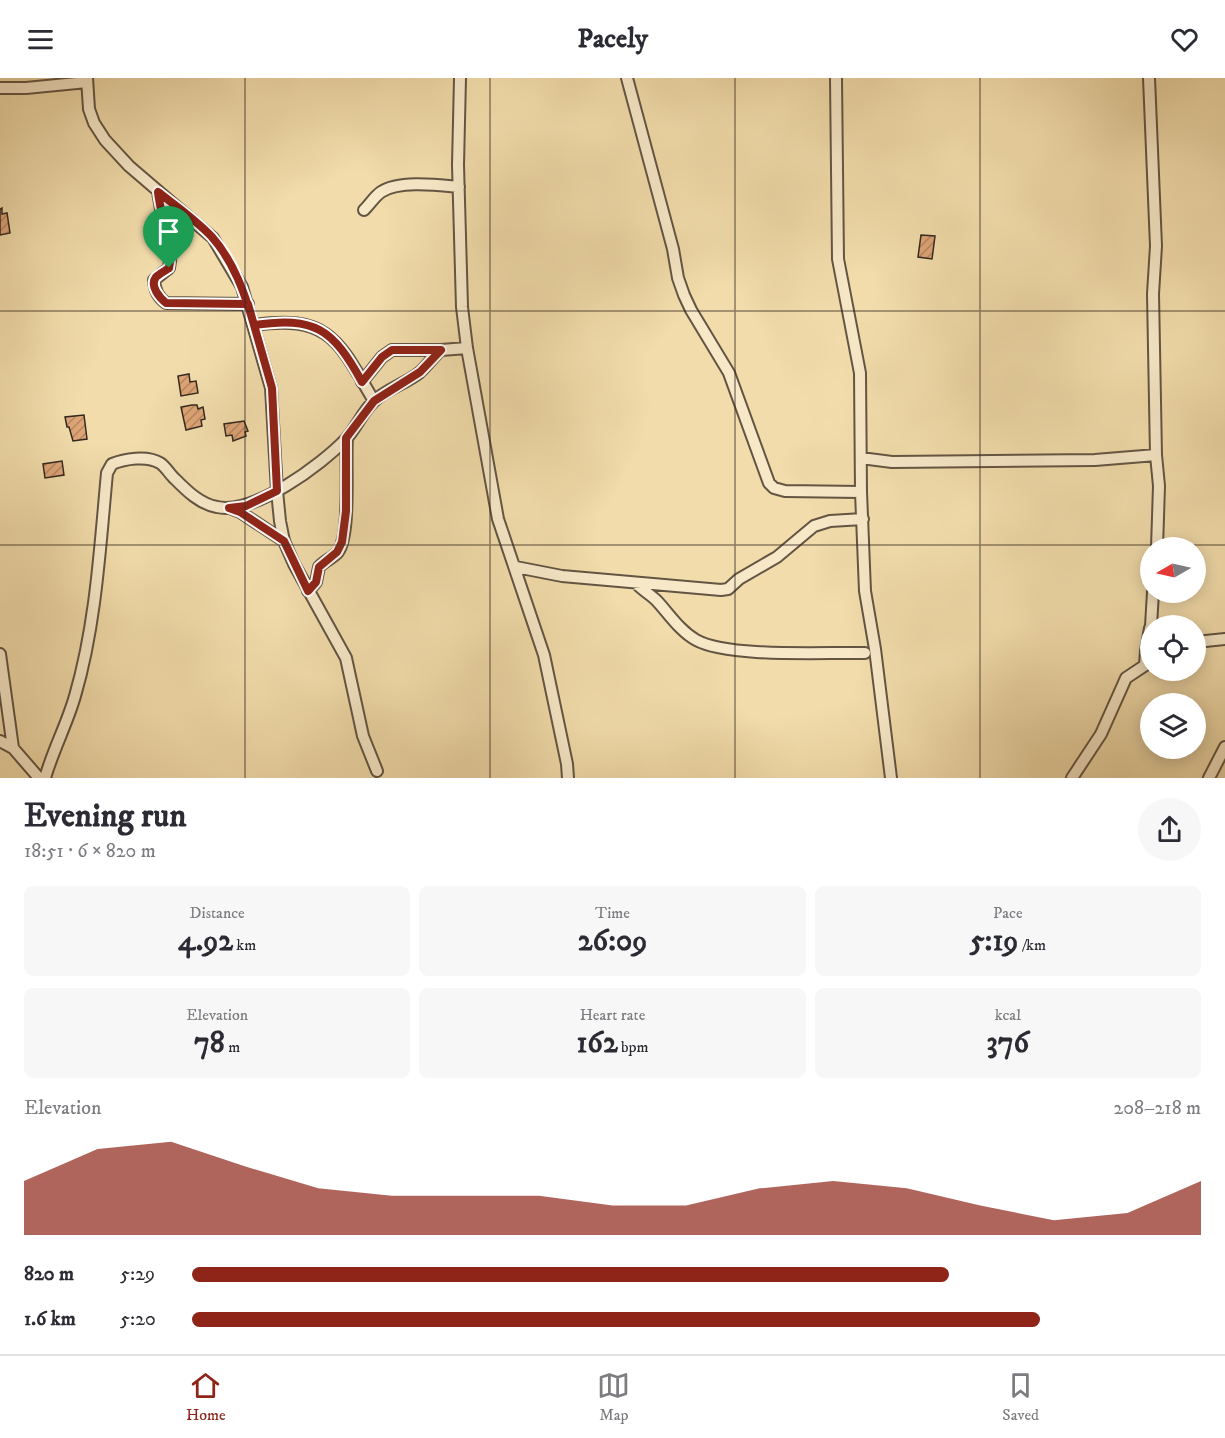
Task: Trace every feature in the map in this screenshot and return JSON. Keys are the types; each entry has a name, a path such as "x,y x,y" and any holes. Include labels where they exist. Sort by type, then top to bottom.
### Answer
{"street":[{"path":"460,78 459,187 462,307 467,348 498,519 544,655 568,778"},
{"path":"627,78 673,249 678,278 692,310 729,373 770,483 774,488 785,491 861,492"},
{"path":"836,78 838,259 860,374 862,550 865,601 875,649 891,778"},
{"path":"1149,78 1156,246 1153,294 1156,455 1159,486 1157,537"},
{"path":"0,88 26,88 87,80 87,100 94,123 114,151 213,238 238,278 248,304 272,388 277,491 284,541 308,591 346,658 363,736 377,771"},
{"path":"364,210 381,192 389,188 430,185 459,187"},
{"path":"158,192 170,261 169,268 156,276 154,280 160,298 172,304 248,304"},
{"path":"254,325 279,321 297,322 322,330 346,354 374,401"},
{"path":"362,382 382,357 392,350 467,348"},
{"path":"45,778 75,697 83,664 100,552 107,473 111,464 120,460 141,459 160,464 199,500 217,508 246,506 277,491 325,457 346,438 374,401 420,372 441,350"},
{"path":"308,591 316,582 319,567 337,552 342,542 346,511 346,438"},
{"path":"861,458 892,462 1083,460 1156,455"},
{"path":"229,508 240,512 284,541"},
{"path":"516,567 562,576 714,590 726,589 777,557 814,526 830,520 863,519"},
{"path":"636,583 656,600 684,631 707,645 752,651 865,653"},
{"path":"1206,641 1225,639"},
{"path":"0,654 13,748"},
{"path":"1072,778 1101,734 1124,681 1140,668"},
{"path":"0,741 13,748 39,778"},
{"path":"1209,778 1225,747"}],"building":[{"path":"2,208 2,214 7,213 10,233 0,235 0,209"},
{"path":"921,235 935,236 932,259 918,257"},
{"path":"189,374 190,382 196,381 198,393 181,396 178,376"},
{"path":"197,405 198,409 203,407 205,419 201,420 202,426 186,430 181,407"},
{"path":"84,415 87,439 73,441 65,417"},
{"path":"244,421 248,431 245,432 246,436 233,441 232,435 226,436 224,424"},
{"path":"62,461 64,475 45,478 43,464"}],"route":[{"path":"169,268 156,276 154,280 160,298 166,303 172,304 184,303 248,304 272,388 277,491 246,506 229,508 240,512 284,541 308,591 316,582 321,564 337,552 342,542 346,511 346,438 374,401 420,372 441,350 394,349 382,357 362,382 346,354 322,330 297,322 279,321 254,325 246,298 238,278 213,238 158,192 168,242 169,268"}]}
